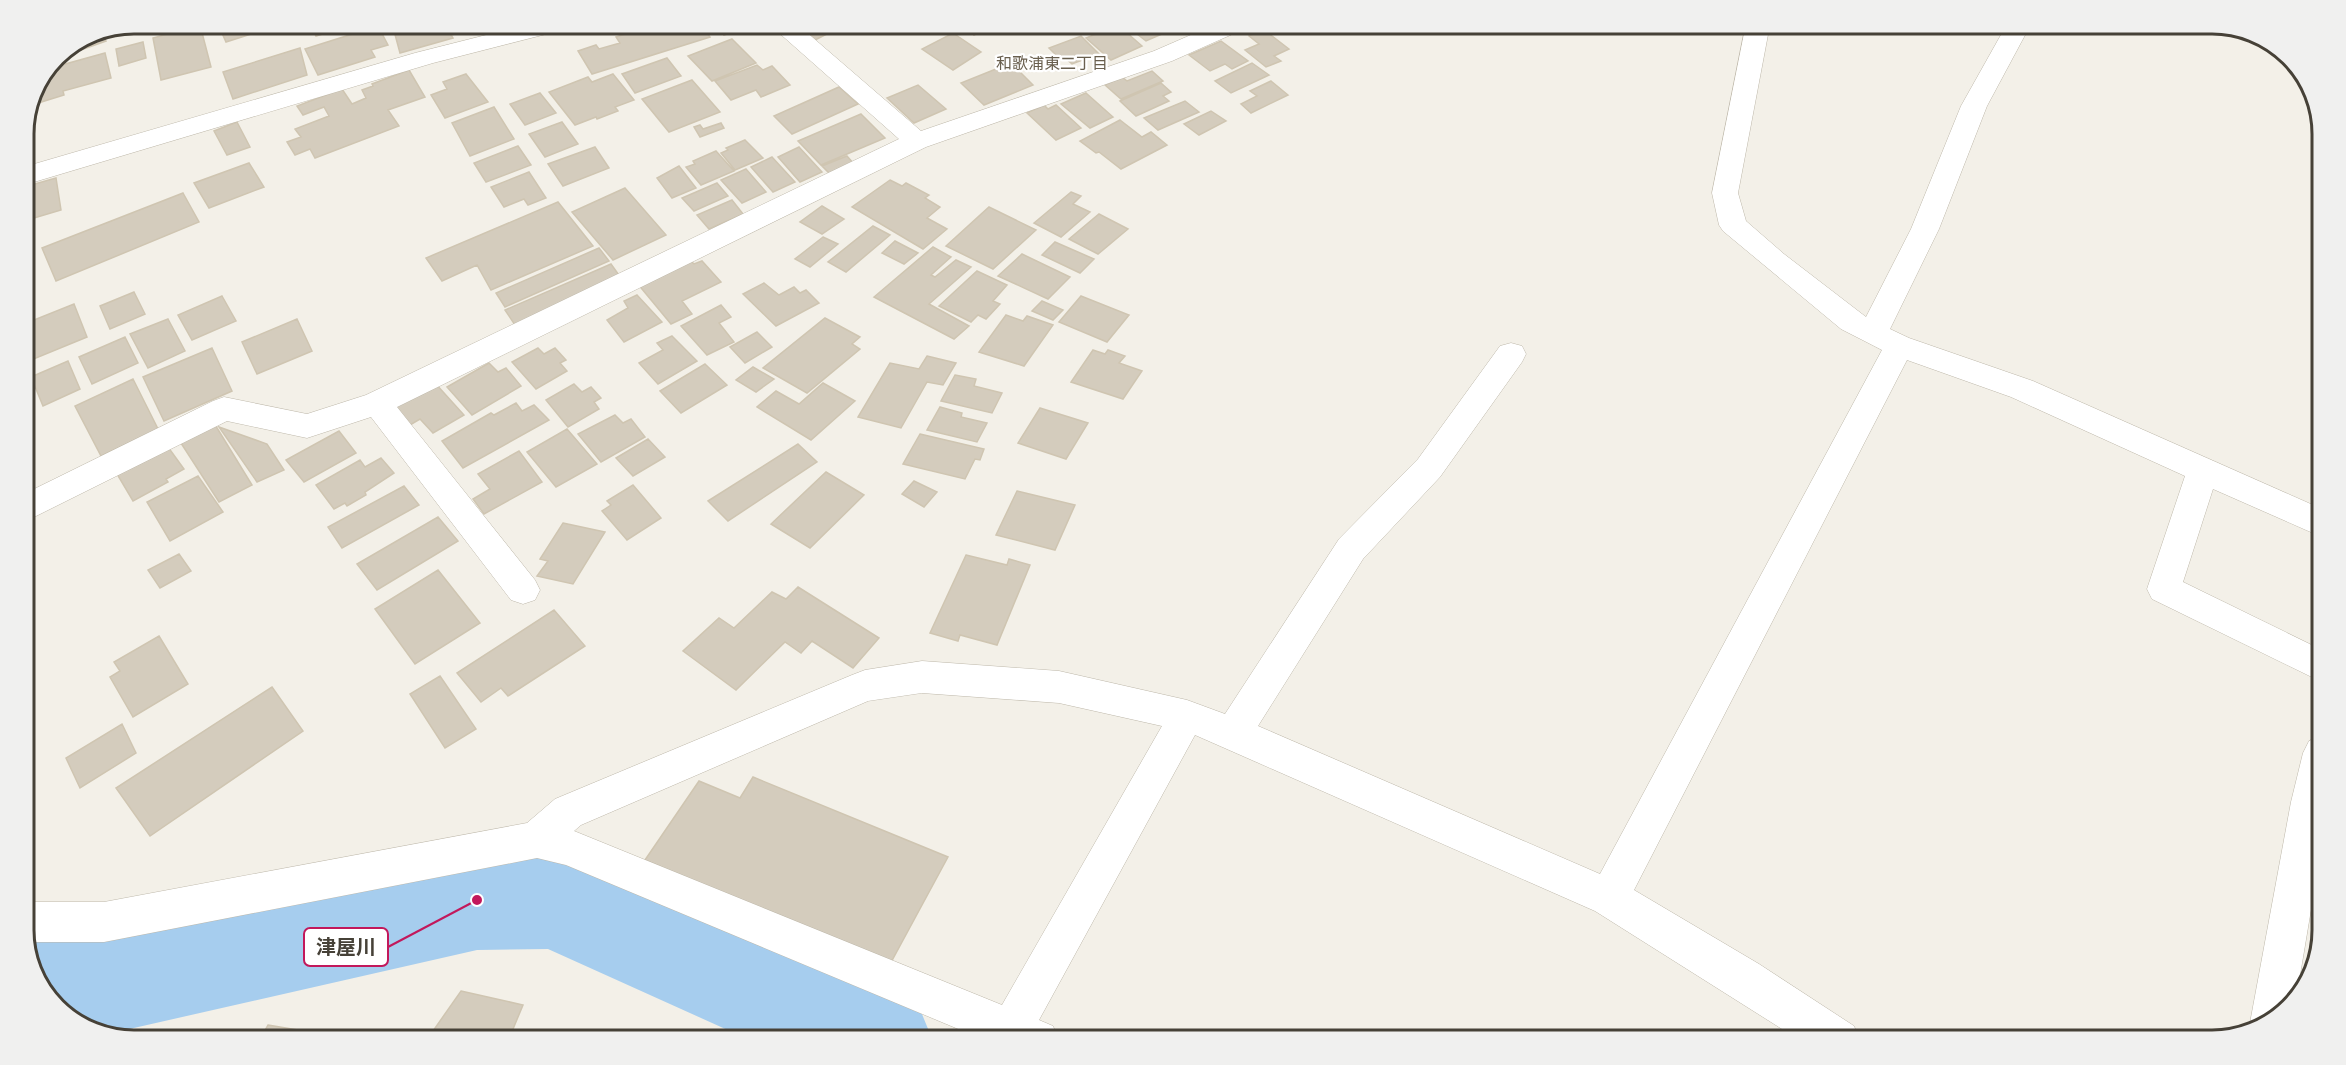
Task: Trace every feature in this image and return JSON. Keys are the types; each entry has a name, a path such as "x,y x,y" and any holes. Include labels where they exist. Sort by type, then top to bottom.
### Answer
{"street":[{"path":"35,173 424,58 519,34"},
{"path":"794,34 917,141"},
{"path":"35,504 224,409 308,426 377,403 917,141 1163,56 1213,34"},
{"path":"1756,34 1725,194 1733,225 1774,261 1851,322 1886,340 2022,389 2311,519"},
{"path":"1609,897 1886,340 1925,229 1974,106 2014,34"},
{"path":"1233,733 1351,549 1429,468 1511,354"},
{"path":"377,403 524,590"},
{"path":"2203,470 2164,589 2312,662"},
{"path":"537,840 568,812 865,686 922,677 1059,687 1187,716 1233,733 1609,897 1744,979 1822,1030"},
{"path":"1027,1030 1187,716"},
{"path":"2274,1008 2312,795"},
{"path":"35,922 104,922 537,840 568,847 1012,1030"}],"building":[{"path":"167,34 202,34 211,67 161,80 153,38"},
{"path":"222,34 251,34 226,42"},
{"path":"353,34 382,34 388,45 371,50 375,57 318,75 305,49"},
{"path":"395,34 455,34 451,35 453,38 400,53"},
{"path":"625,34 708,34 710,37 592,74 578,51 596,45 599,49 620,43 616,37"},
{"path":"801,34 827,34 811,42"},
{"path":"954,34 981,52 953,70 922,49"},
{"path":"1096,34 1128,34 1142,46 1111,60 1086,38"},
{"path":"1137,34 1162,34 1146,41"},
{"path":"1270,34 1289,49 1274,56 1281,61 1266,67 1245,50 1259,44 1249,36"},
{"path":"1081,36 1099,54 1072,64 1065,58 1060,59 1049,48"},
{"path":"732,39 756,63 712,81 688,56"},
{"path":"102,40 106,41 82,50"},
{"path":"1221,41 1248,61 1232,69 1225,64 1210,71 1189,55"},
{"path":"143,42 146,58 119,66 116,49"},
{"path":"300,48 307,75 233,99 223,72"},
{"path":"105,53 111,78 63,91 64,95 40,102 55,73 63,65"},
{"path":"667,58 681,76 635,93 622,74"},
{"path":"1011,63 1033,85 984,105 961,83"},
{"path":"1252,63 1269,75 1231,93 1215,81"},
{"path":"757,65 763,70 772,66 790,85 761,97 756,90 731,100 715,81"},
{"path":"409,70 425,97 388,110 399,126 315,158 310,149 295,155 287,142 301,137 295,129 329,116 324,107 303,115 297,106 342,89 352,104 366,98 362,90 373,86 372,84"},
{"path":"1152,71 1163,81 1121,99 1105,85 1122,77 1127,81"},
{"path":"466,74 488,102 445,118 431,95 447,89 443,82"},
{"path":"613,74 634,100 615,107 618,111 597,119 596,117 575,125 549,92 588,77 592,82"},
{"path":"692,80 720,112 669,132 642,99"},
{"path":"1271,81 1288,95 1251,113 1241,104 1257,96 1250,91"},
{"path":"1161,83 1171,92 1163,96 1169,101 1136,116 1120,101"},
{"path":"918,85 946,109 914,123 887,98"},
{"path":"839,87 858,104 792,134 774,116"},
{"path":"540,93 556,113 525,125 510,104"},
{"path":"1086,93 1113,117 1090,128 1061,104"},
{"path":"1185,101 1199,112 1158,130 1144,118"},
{"path":"1044,105 1048,109 1056,105 1081,128 1056,140 1027,113"},
{"path":"494,107 514,139 470,156 452,123"},
{"path":"1211,111 1226,121 1199,135 1184,124"},
{"path":"861,114 885,138 821,165 798,141"},
{"path":"1120,120 1142,137 1151,132 1167,145 1121,169 1080,141"},
{"path":"237,122 250,147 227,155 214,131"},
{"path":"562,122 578,144 545,157 529,134"},
{"path":"721,123 724,128 700,137 694,127 700,125 703,129"},
{"path":"745,140 763,158 735,170 721,153 728,150 726,148"},
{"path":"518,146 531,165 486,182 474,163"},
{"path":"595,147 609,168 563,186 548,164"},
{"path":"799,147 822,172 800,182 778,157"},
{"path":"716,151 734,171 701,185 686,167 695,164 693,161"},
{"path":"847,156 854,164 831,175 822,166"},
{"path":"772,157 795,182 773,192 751,167"},
{"path":"249,163 264,187 209,208 194,183"},
{"path":"679,166 696,188 672,198 657,178"},
{"path":"746,169 766,192 742,203 721,180"},
{"path":"529,172 546,198 528,205 524,199 504,207 491,187"},
{"path":"56,178 61,210 35,218 35,184"},
{"path":"890,180 902,186 906,183 929,195 925,198 940,207 927,218 947,229 923,249 852,207"},
{"path":"717,183 728,196 694,211 682,198"},
{"path":"625,188 666,235 613,260 572,212"},
{"path":"1071,192 1081,196 1073,204 1090,212 1061,237 1034,223"},
{"path":"183,193 199,222 56,281 42,248"},
{"path":"732,200 743,214 709,229 697,215"},
{"path":"558,202 593,246 491,290 477,265 442,281 426,258"},
{"path":"822,206 844,219 822,234 800,222"},
{"path":"989,207 1036,230 993,269 946,246"},
{"path":"1099,214 1128,229 1098,254 1069,239"},
{"path":"873,226 890,235 846,272 828,262"},
{"path":"823,237 838,244 810,267 795,259"},
{"path":"895,241 918,253 904,264 882,253"},
{"path":"1055,242 1094,259 1080,273 1042,255"},
{"path":"933,247 951,257 931,275 935,277 956,260 971,267 929,304 969,326 954,339 874,297"},
{"path":"599,248 609,261 505,307 496,293"},
{"path":"1022,254 1070,277 1048,299 998,276"},
{"path":"688,258 694,264 702,261 721,282 682,301 692,314 671,324 637,283"},
{"path":"611,264 621,278 515,325 505,310"},
{"path":"977,271 1007,285 993,301 1000,304 986,319 978,315 971,322 939,306"},
{"path":"764,283 779,295 794,287 800,293 806,290 819,303 776,326 743,294"},
{"path":"134,292 145,314 110,329 100,306"},
{"path":"637,295 662,322 624,342 607,320 628,308 624,301"},
{"path":"222,296 236,321 192,340 178,315"},
{"path":"1081,296 1129,315 1107,342 1059,322"},
{"path":"1042,301 1063,310 1053,320 1032,311"},
{"path":"74,304 87,337 35,358 35,320"},
{"path":"721,305 731,317 719,323 734,342 707,355 681,326"},
{"path":"1006,315 1023,321 1027,316 1053,325 1024,366 979,352"},
{"path":"825,318 860,337 852,344 860,349 807,393 763,368"},
{"path":"168,319 185,351 148,368 130,334"},
{"path":"297,319 312,351 257,374 242,342"},
{"path":"757,332 772,347 745,363 730,347"},
{"path":"672,336 697,361 658,384 639,363 663,350 657,343"},
{"path":"125,337 138,363 92,384 79,357"},
{"path":"212,348 232,391 164,421 143,377"},
{"path":"538,348 544,354 555,348 566,360 560,363 567,371 536,389 512,362"},
{"path":"1093,350 1105,354 1108,350 1125,356 1119,363 1142,371 1123,399 1071,382"},
{"path":"927,356 956,363 943,385 927,382 901,428 858,417 890,363 919,369"},
{"path":"68,361 80,389 43,406 35,387 35,375"},
{"path":"489,363 498,372 506,368 521,386 472,415 447,387"},
{"path":"705,364 727,385 681,413 660,391"},
{"path":"753,367 774,379 756,392 736,380"},
{"path":"955,375 976,379 974,386 1002,393 992,413 941,401"},
{"path":"133,379 158,429 101,456 75,406"},
{"path":"435,383 464,415 433,433 420,419 410,425 394,405"},
{"path":"823,383 855,401 811,440 757,407 776,391 799,404"},
{"path":"574,384 582,392 591,387 601,398 594,402 599,409 568,427 546,400"},
{"path":"516,403 522,411 534,405 549,420 463,468 442,441 491,413 494,415"},
{"path":"940,407 962,413 961,417 987,423 977,442 927,430"},
{"path":"1040,408 1088,423 1066,459 1018,443"},
{"path":"615,415 623,423 631,419 645,437 601,462 578,434"},
{"path":"214,423 252,485 219,502 179,440"},
{"path":"219,427 267,444 284,470 257,482"},
{"path":"567,429 597,464 556,487 527,452"},
{"path":"339,431 356,453 304,482 286,460"},
{"path":"920,434 984,449 980,460 975,459 965,479 903,464"},
{"path":"648,439 665,457 633,476 616,458"},
{"path":"798,444 817,462 728,521 708,501"},
{"path":"168,447 184,469 166,479 168,482 133,501 117,474"},
{"path":"519,451 542,482 484,514 473,499 490,489 478,474"},
{"path":"381,458 394,473 365,492 366,495 347,506 345,503 334,509 316,485 360,460 365,467"},
{"path":"826,472 864,495 810,548 771,524"},
{"path":"198,476 223,512 170,541 147,502"},
{"path":"914,481 937,492 924,507 902,494"},
{"path":"633,485 661,518 627,540 602,511 611,505 607,501"},
{"path":"404,486 419,505 342,548 328,527"},
{"path":"1017,491 1075,505 1055,550 996,535"},
{"path":"438,517 458,541 377,590 357,564"},
{"path":"563,523 605,532 573,584 537,576 548,561 540,559"},
{"path":"179,554 191,571 160,588 148,570"},
{"path":"966,555 1007,565 1009,559 1030,565 997,645 960,635 958,641 930,633"},
{"path":"438,570 480,623 415,664 375,609"},
{"path":"798,587 879,638 853,668 812,641 801,653 785,642 736,690 683,651 719,618 734,628 772,592 786,599"},
{"path":"554,610 585,646 508,696 501,688 481,702 457,673"},
{"path":"159,636 188,684 133,717 110,677 120,671 114,662"},
{"path":"440,676 476,729 445,748 410,694"},
{"path":"272,687 303,731 150,836 116,788"},
{"path":"122,724 136,753 80,788 66,758"},
{"path":"753,777 948,857 889,966 645,860 699,781 740,798"},
{"path":"461,991 523,1005 513,1030 434,1030"},
{"path":"268,1025 298,1030 265,1030"}],"waterway":[{"path":"52,987 72,988 477,900 551,899 853,1030"}],"place":[{"name":"津屋川","path":"477,900"}],"district":[{"name":"和歌浦東二丁目","path":"1052,63"}]}
